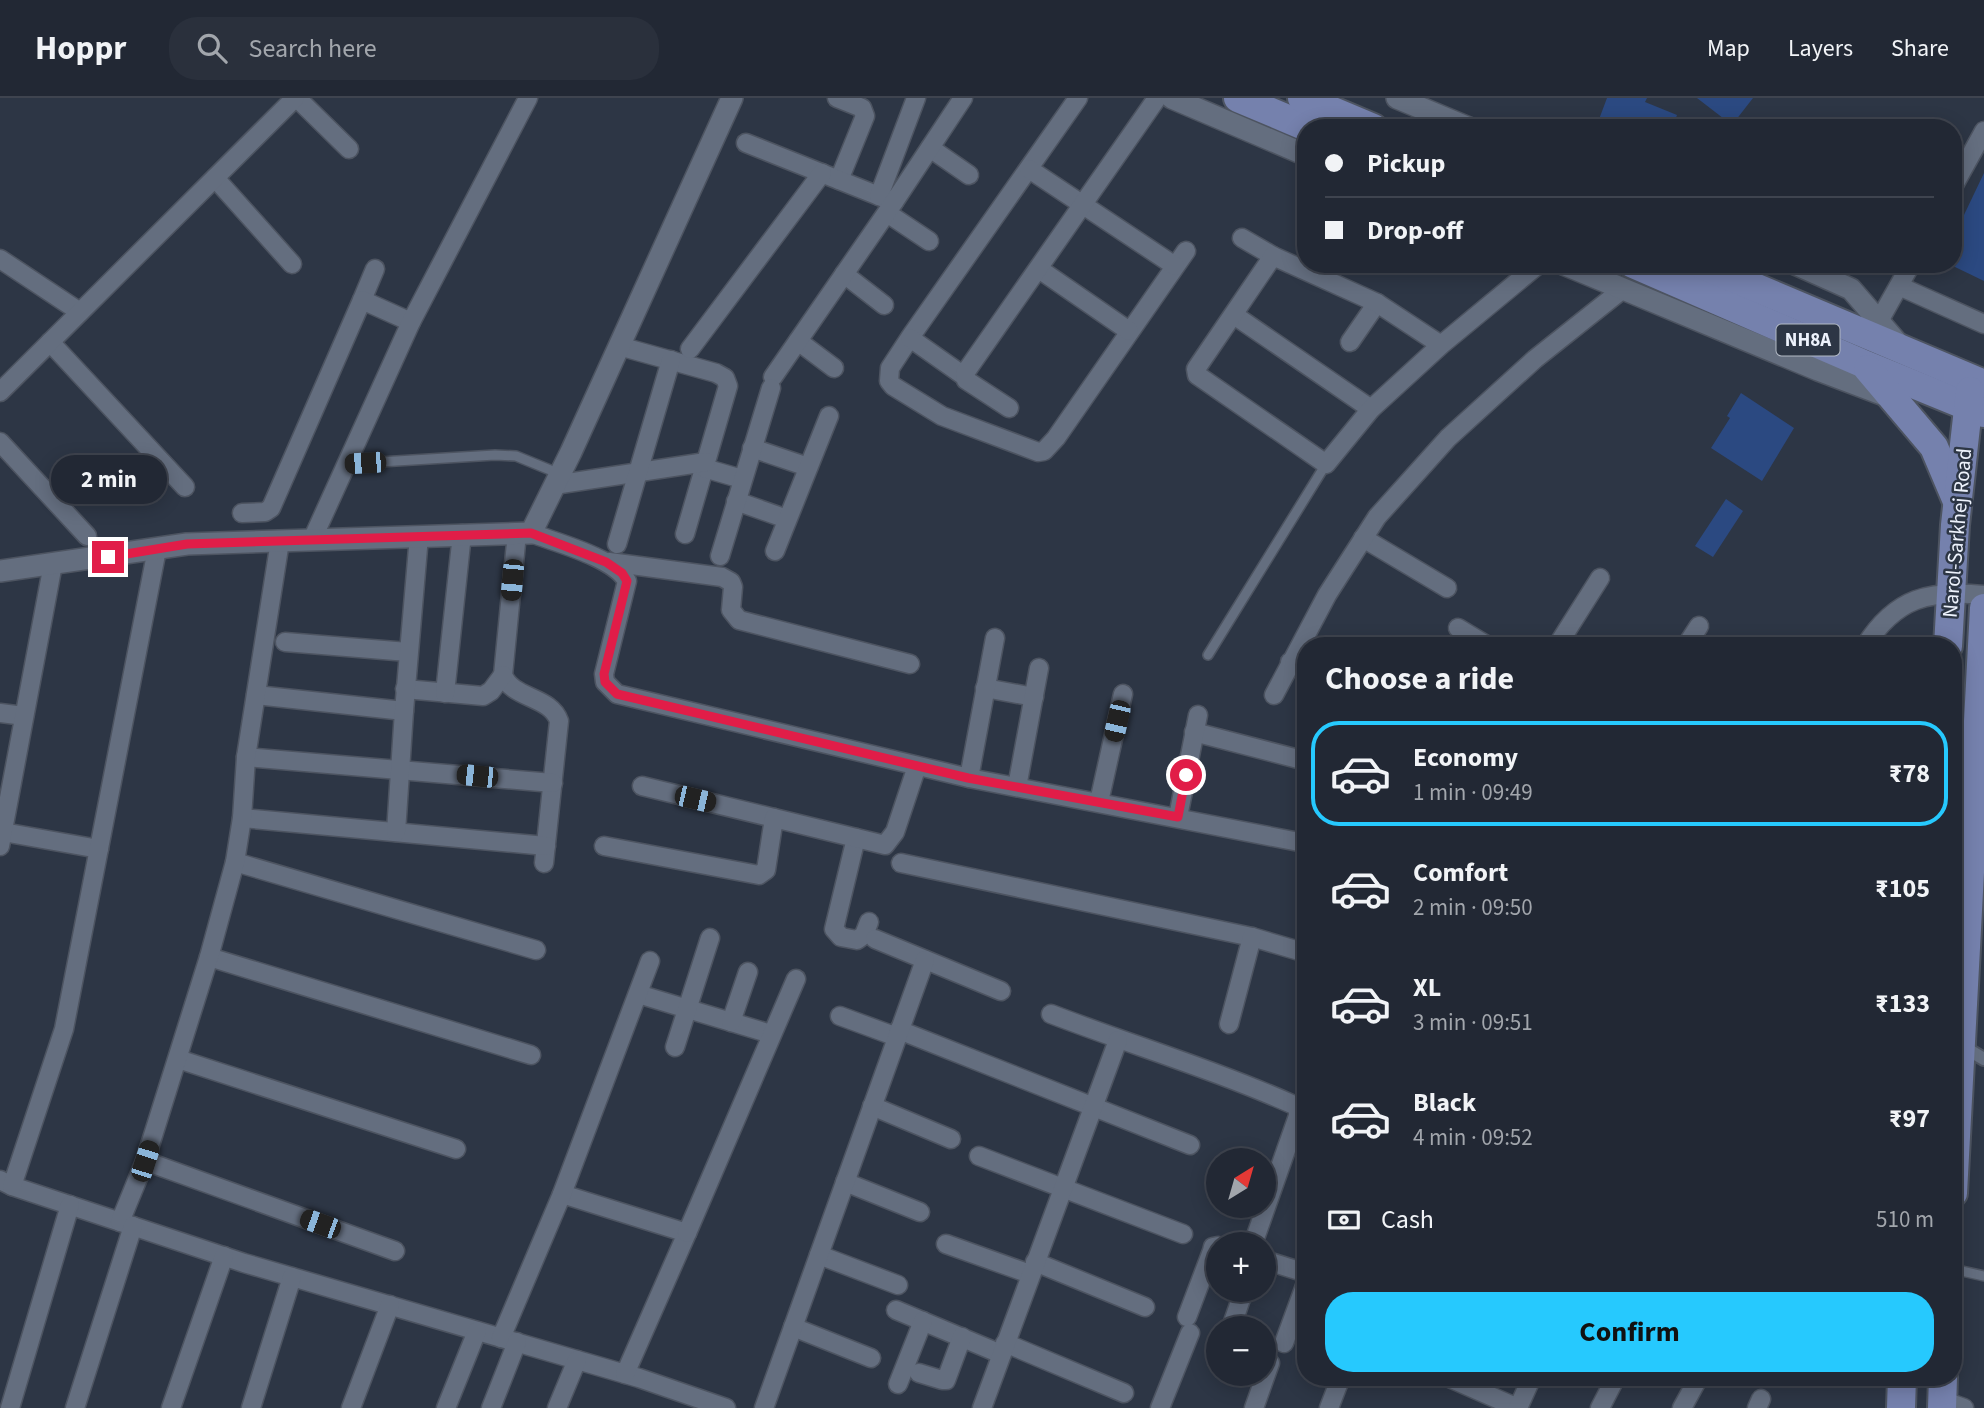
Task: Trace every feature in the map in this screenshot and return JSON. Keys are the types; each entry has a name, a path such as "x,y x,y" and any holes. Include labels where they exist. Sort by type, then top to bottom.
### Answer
{"main road":[{"path":"1238,98 1297,123"},
{"path":"1302,98 1352,119"},
{"name":"NH8A","path":"1721,273 1978,381"},
{"name":"NH8A","path":"1628,277 1864,364 1976,410"},
{"path":"1864,364 1934,447 1957,502"},
{"name":"Narol-Sarkhej Road","path":"1948,637 1957,502 1976,410 1978,381"},
{"name":"Narol-Sarkhej Road","path":"1962,1078 1980,790 1984,608"},
{"path":"1900,1408 1901,1386"}],"street":[{"path":"0,392 296,98 349,149"},
{"path":"312,540 411,322 528,98"},
{"path":"405,689 483,696 491,691 503,675 524,533 557,480 732,98"},
{"path":"690,349 830,177 865,116 862,108 837,98"},
{"path":"887,204 916,98"},
{"path":"720,556 772,383 887,204 930,148 962,98"},
{"path":"1078,98 910,338 890,368 889,381 942,416 1038,452 1044,451 1056,438 1186,251"},
{"path":"964,376 1157,98"},
{"path":"1172,98 1297,151"},
{"path":"1397,98 1447,119"},
{"path":"1962,172 1981,141"},
{"path":"746,143 830,177 887,204 929,241"},
{"path":"930,148 970,175"},
{"path":"1029,169 1175,266"},
{"path":"215,178 292,264"},
{"path":"1242,238 1297,267"},
{"path":"1273,256 1196,369 1196,375 1326,464 1371,409 1441,345 1528,273"},
{"path":"0,259 79,312"},
{"path":"242,513 265,512 271,508 375,269"},
{"path":"1039,269 1129,331"},
{"path":"1311,273 1377,303 1441,345"},
{"path":"1608,273 1628,277 1806,365 1894,398"},
{"path":"1815,273 1851,289 1903,350"},
{"path":"1879,321 1906,273"},
{"path":"844,274 884,305"},
{"path":"1310,637 1327,595 1377,517 1448,438 1628,277"},
{"path":"1899,286 1984,324"},
{"path":"362,300 411,322"},
{"path":"1350,342 1377,303"},
{"path":"1234,315 1371,409"},
{"path":"910,338 1009,408"},
{"path":"798,341 834,368"},
{"path":"50,342 185,487"},
{"path":"619,346 716,373 725,378 728,386 685,534"},
{"path":"617,544 671,360"},
{"path":"775,551 829,416"},
{"path":"0,442 87,536"},
{"path":"752,449 808,467"},
{"path":"557,480 705,465 742,479"},
{"path":"736,501 787,519"},
{"path":"0,571 187,544 524,533 606,562 722,577 731,582 733,587 731,610 739,620 910,664"},
{"path":"445,693 462,534"},
{"path":"396,832 405,689 419,536"},
{"path":"1363,538 1447,588"},
{"path":"75,1408 145,1161 209,957 235,862 247,757 280,541"},
{"path":"157,549 64,1029 6,1183 224,1256 625,1374 726,1408"},
{"path":"606,562 622,573 627,581 604,674 605,682 617,694 968,778 1297,842"},
{"path":"53,564 1,839 99,849"},
{"path":"1564,637 1600,578"},
{"path":"1871,637 1879,624 1894,612 1928,596 1951,592 1984,595"},
{"path":"1692,637 1699,626"},
{"path":"1458,628 1473,637"},
{"path":"968,778 995,638"},
{"path":"285,642 408,652"},
{"path":"1274,695 1297,667"},
{"path":"1017,787 1039,668"},
{"path":"242,818 396,832 545,855 559,721 552,709 510,687 503,675"},
{"path":"985,688 1034,697"},
{"path":"1099,802 1123,694"},
{"path":"256,695 404,710"},
{"path":"0,713 24,716"},
{"path":"1178,817 1196,724 1297,758"},
{"path":"247,757 554,783"},
{"path":"642,786 885,845 891,840 917,766"},
{"path":"604,846 759,875 766,870 774,818"},
{"path":"856,838 834,929 841,937 857,940 872,930 925,960 1001,991"},
{"path":"235,862 536,950"},
{"path":"901,863 1252,937 1297,950"},
{"path":"1229,1024 1252,937"},
{"path":"675,1047 710,938"},
{"path":"209,957 531,1055"},
{"path":"764,1408 925,960"},
{"path":"491,1408 509,1340 650,961"},
{"path":"731,1022 748,972"},
{"path":"625,1374 796,979"},
{"path":"638,994 771,1034"},
{"path":"1051,1014 1248,1084 1297,1108"},
{"path":"840,1016 898,1034 1190,1145"},
{"path":"982,1408 1118,1040"},
{"path":"178,1059 456,1149"},
{"path":"872,1107 951,1139"},
{"path":"1256,1232 1297,1119"},
{"path":"979,1156 1183,1234"},
{"path":"145,1161 395,1251"},
{"path":"845,1182 920,1212"},
{"path":"562,1194 687,1233"},
{"path":"10,1408 70,1205"},
{"path":"946,1244 1033,1268 1145,1307"},
{"path":"819,1255 898,1285"},
{"path":"172,1408 224,1256"},
{"path":"1276,1264 1297,1270"},
{"path":"1160,1408 1206,1270"},
{"path":"251,1408 292,1277"},
{"path":"351,1408 390,1305"},
{"path":"1284,1343 1297,1308"},
{"path":"896,1310 962,1337 1003,1348 1124,1393"},
{"path":"898,1384 923,1321"},
{"path":"793,1326 871,1358"},
{"path":"446,1408 477,1331"},
{"path":"919,1373 946,1380 962,1337"},
{"path":"557,1408 577,1360"},
{"path":"1254,1408 1262,1386"},
{"path":"1333,1407 1338,1386"},
{"path":"1468,1386 1518,1408 1528,1386"},
{"path":"1600,1408 1611,1386"},
{"path":"1682,1408 1694,1386"}],"lane":[{"path":"346,464 516,456 534,462 557,480"},
{"path":"1208,655 1326,464"},
{"path":"1962,1271 1984,1276"}],"building":[{"path":"1607,98 1647,98 1645,102 1677,115 1675,119 1599,119"},
{"path":"1697,98 1753,98 1737,119 1724,119"},
{"path":"1984,173 1984,281 1962,270 1962,219"},
{"path":"1741,393 1794,428 1762,481 1711,448 1730,418 1727,416"},
{"path":"1726,499 1743,511 1713,557 1695,546"}],"route":[{"path":"108,557 187,544 531,533 606,562 622,573 627,581 604,674 605,682 617,694 968,778 1178,817 1186,775"}]}
